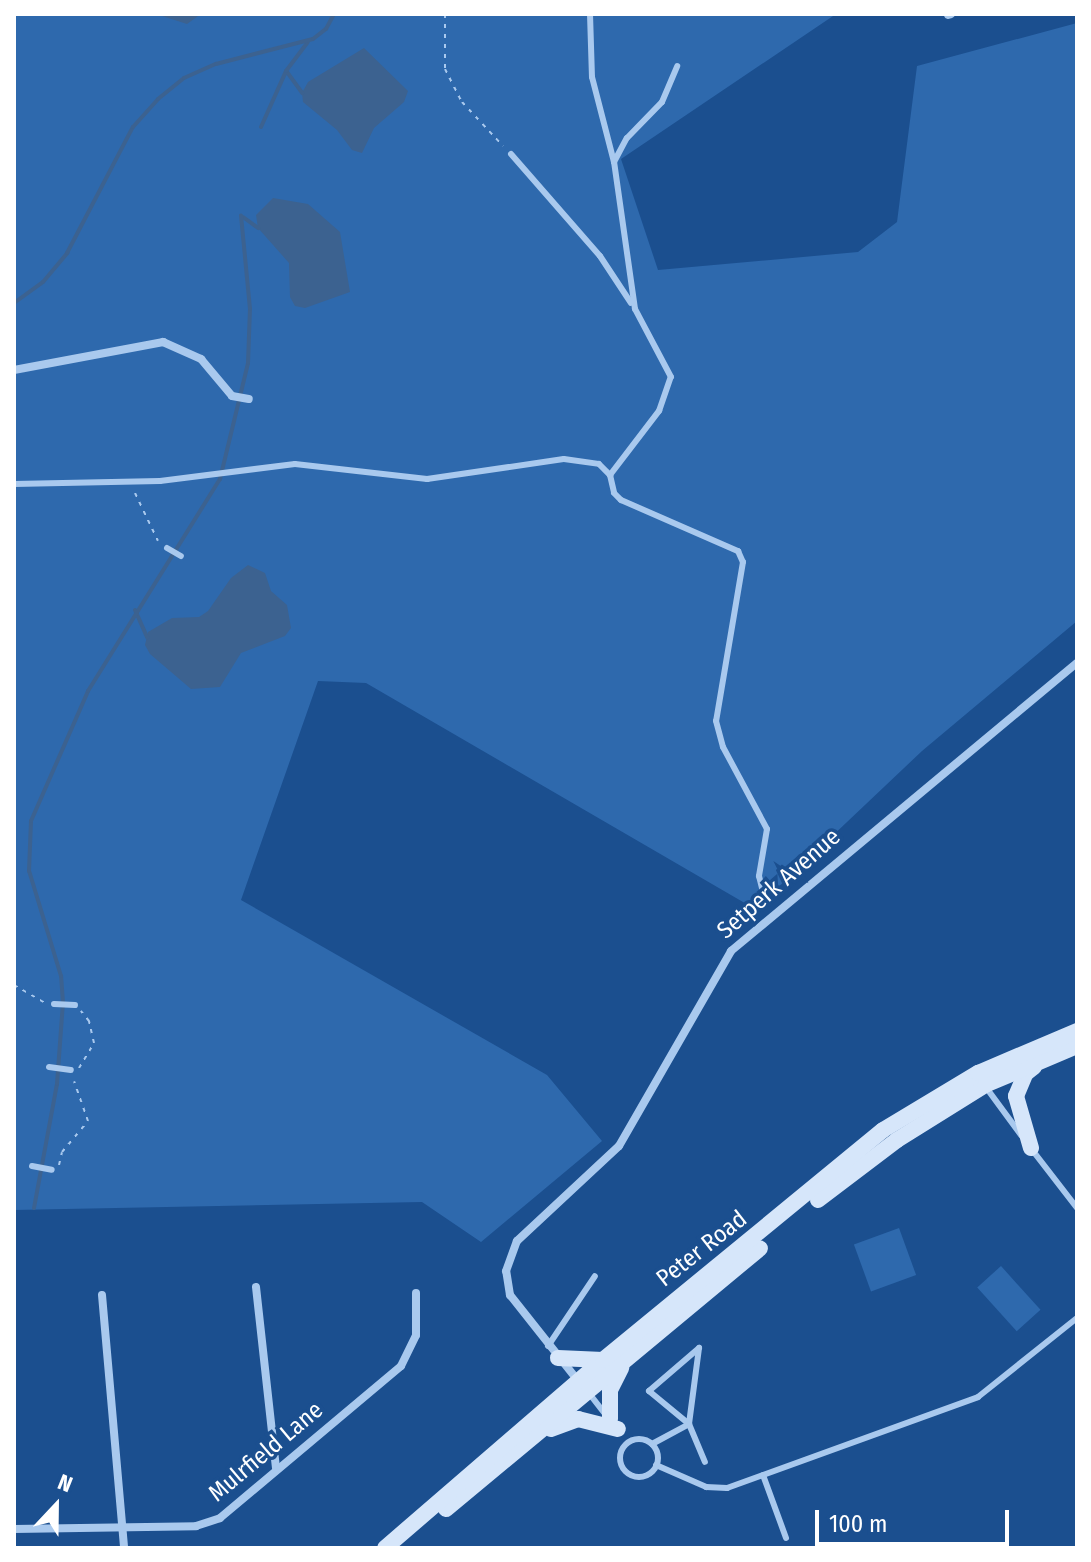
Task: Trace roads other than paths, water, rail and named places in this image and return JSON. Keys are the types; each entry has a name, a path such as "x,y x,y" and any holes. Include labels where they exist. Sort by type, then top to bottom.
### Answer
{"main road":[{"name":"Peter Road","path":"398,1548 533,1438 583,1386 603,1360 883,1130 1077,1031"},
{"name":"Peter Road","path":"385,1548 583,1386 627,1360 846,1177 981,1079 1077,1046"},
{"path":"1031,1148 1016,1096 1026,1073 1052,1055"},
{"path":"553,1352 603,1360"},
{"path":"533,1438 578,1419 619,1430 610,1390 627,1360"}],"street":[{"path":"14,370 163,342 201,359 232,396 249,399"},
{"name":"Setperk Avenue","path":"553,1352 510,1295 508,1260 527,1230 619,1146 731,951 1077,663"},
{"path":"256,1287 276,1468"},
{"name":"Mulrfield Lane","path":"14,1529 210,1523 401,1366 416,1335 416,1293"},
{"path":"102,1295 124,1548"},
{"path":"553,1352 583,1386"}],"lane":[{"path":"590,14 592,77 614,162 635,309"},
{"path":"614,162 627,138 662,102 677,66"},
{"path":"511,154 600,256 664,358 669,388 610,475"},
{"path":"14,484 130,481 231,469 327,464 427,479 581,458 610,475 621,500 738,551 743,562 716,721 723,747 767,829 759,876 765,900"},
{"path":"164,546 181,556"},
{"path":"54,1004 73,1005"},
{"path":"49,1067 69,1070"},
{"path":"981,1079 1077,1208"},
{"path":"32,1166 51,1170"},
{"path":"553,1352 595,1276"},
{"path":"656,1465 706,1487 727,1488 978,1397 1077,1318"},
{"path":"689,1424 700,1348 649,1391 689,1424 705,1462"},
{"path":"583,1386 619,1430 652,1444"},
{"path":"652,1444 689,1424"},
{"path":"619,1430 620,1457 628,1473 646,1475 656,1465"},
{"path":"652,1444 656,1465"},
{"path":"763,1475 786,1538"}],"waterway":[{"path":"14,303 43,282 67,253 133,127 158,99 184,78 216,64 313,39 326,29 334,14"},
{"path":"261,127 286,71 308,42"},
{"path":"287,72 302,93"},
{"path":"34,1208 57,1084 63,1003 61,976 29,871 31,821 88,691 220,479 248,363 250,309 241,215"},
{"path":"243,217 258,228"},
{"path":"135,610 147,637"}]}
